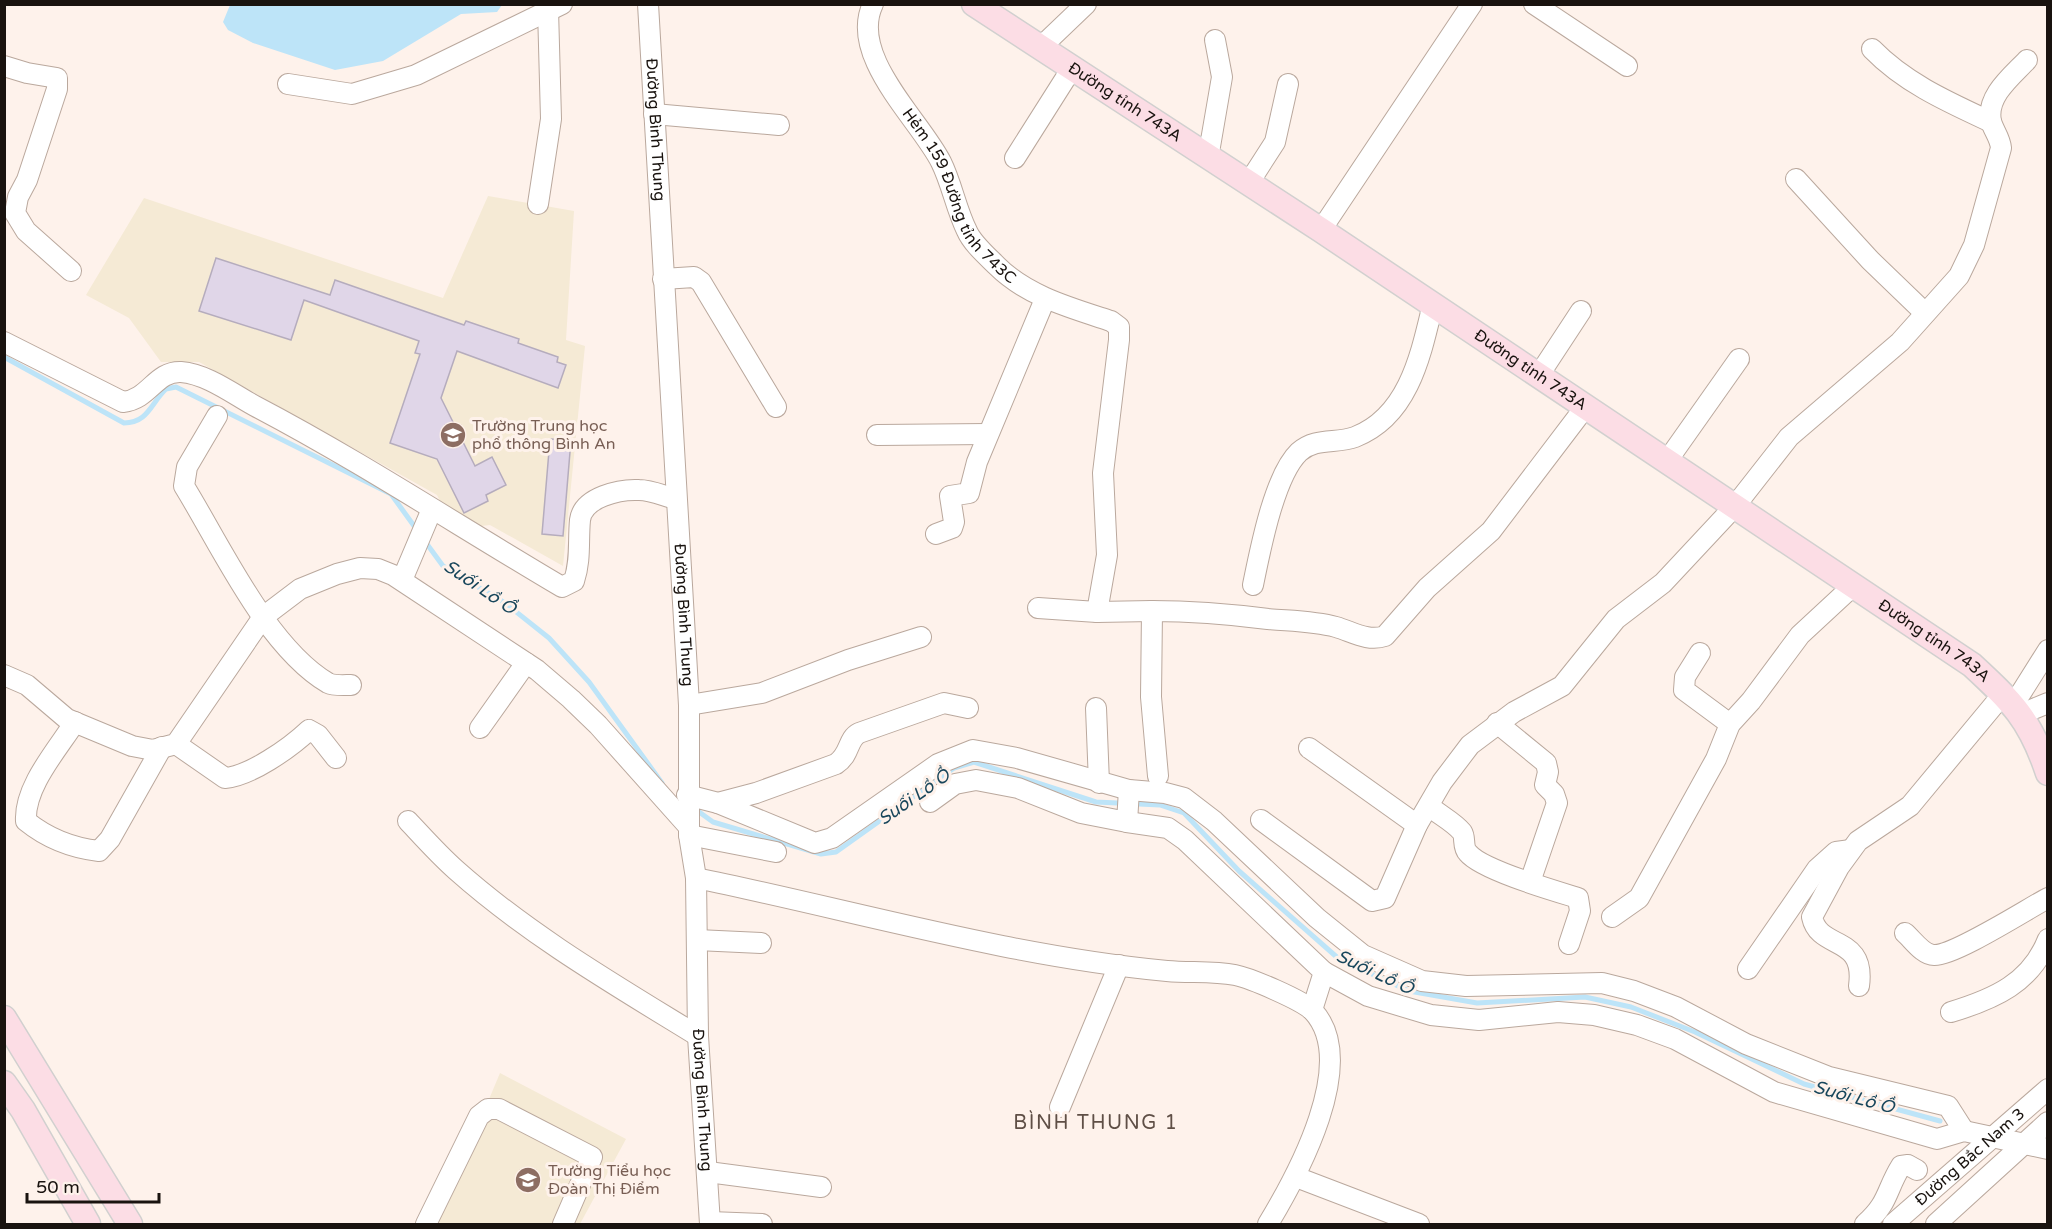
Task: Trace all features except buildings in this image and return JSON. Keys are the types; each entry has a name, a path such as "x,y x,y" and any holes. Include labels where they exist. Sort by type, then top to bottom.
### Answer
{"main road":[{"name":"Đường tỉnh 743A","path":"974,4 1433,304 1972,666 2013,704 2040,750 2048,772"},
{"path":"4,1018 130,1224"},
{"path":"4,1083 23,1110 88,1224"}],"street":[{"name":"Đường Bình Thung","path":"648,4 689,705 689,828 696,878 698,1036 710,1223"},
{"name":"Hẻm 159 Đường tỉnh 743C","path":"873,4 869,12 868,38 876,60 890,87 940,161 967,232 998,268 1045,299 1111,321 1119,327 1103,473 1107,555 1097,612"},
{"path":"1041,47 1086,4"},
{"path":"1321,230 1472,4"},
{"path":"1534,4 1627,66"},
{"path":"288,84 352,94 416,75 555,7 551,119 538,204"},
{"path":"1208,158 1222,77 1215,40"},
{"path":"1261,820 1372,901 1385,898 1417,825 1442,782 1470,746 1497,723 1562,686 1616,619 1663,583 1735,506 1790,437 1900,342 1959,276 1974,245 2001,148 2000,137 1991,122 1910,82 1891,69 1872,49"},
{"path":"1991,122 1992,104 1998,92 2027,60"},
{"path":"4,66 57,78 57,89 27,180 11,192 15,213 26,231 71,271"},
{"path":"1015,158 1072,68"},
{"path":"1248,184 1275,142 1288,84"},
{"path":"654,114 779,125"},
{"path":"1797,179 1870,260 1924,313"},
{"path":"663,279 694,277 700,282 776,407"},
{"path":"936,534 952,528 954,522 950,496 969,493 988,434 1045,299"},
{"path":"1253,585 1261,547 1290,462 1313,443 1354,438 1376,426 1396,404 1415,373 1433,304"},
{"path":"1539,375 1581,311"},
{"path":"4,342 123,402 136,400 168,373 182,372 207,380 291,425 428,516 562,587 574,581 579,567 580,517 592,502 608,494 639,490 676,499"},
{"path":"1667,461 1739,359"},
{"path":"1038,608 1097,612 1221,613 1290,619 1337,627 1377,639 1385,636 1427,588 1491,531 1586,406"},
{"path":"217,416 187,467 184,486 262,617 294,654 330,684 351,685"},
{"path":"877,435 988,434"},
{"path":"402,580 428,516"},
{"path":"75,722 40,778 25,808 26,821 39,832 80,849 99,851 110,839 169,746 262,617 300,589 337,574 360,568 378,569 402,580 526,663 598,724 689,828 776,852"},
{"path":"1612,917 1639,898 1716,759 1730,724 1751,701 1800,635 1854,585"},
{"path":"1152,611 1151,697 1158,776"},
{"path":"689,705 762,693 848,660 921,637"},
{"path":"1859,986 1859,961 1855,955 1819,931 1812,917 1858,841 1910,806 2013,704 2048,650"},
{"path":"1701,653 1685,677 1684,690 1730,724"},
{"path":"480,728 526,663"},
{"path":"4,675 27,685 67,719 132,746 153,750 169,746 225,778 237,777 295,743 309,730 318,735 336,758"},
{"path":"718,803 756,793 836,764 846,757 851,740 859,733 944,703 968,708"},
{"path":"2013,704 2048,703"},
{"path":"1096,708 1099,783"},
{"path":"1497,723 1546,763 1548,772 1545,785 1554,794 1557,803 1530,882"},
{"path":"1310,748 1417,825"},
{"path":"688,798 718,803 815,843 832,838 938,764 973,750 1017,758 1129,790 1165,793 1184,798 1214,821 1317,918 1363,955 1422,981 1466,986 1602,983 1634,991 1676,1007 1746,1044 1829,1077 1948,1106 1964,1131"},
{"path":"930,802 955,784 984,781 1018,788 1081,813 1128,819 1168,828 1185,840 1324,972 1368,996 1431,1015 1479,1020 1558,1012 1594,1015 1637,1025 1675,1039 1774,1092 1937,1139 1964,1131 2048,1149"},
{"path":"1128,819 1129,790"},
{"path":"1429,806 1462,832 1467,853 1473,858 1504,874 1578,898 1581,911 1569,944"},
{"path":"408,821 458,872 540,935 583,966 698,1036"},
{"path":"1748,969 1817,870 1836,852 1851,850"},
{"path":"696,878 988,943 1166,971 1236,975 1312,1010 1324,1029 1330,1069 1327,1092 1296,1177 1268,1224"},
{"path":"1905,933 1926,953 1935,955 1964,944 2044,906"},
{"path":"1788,910 1812,917"},
{"path":"1951,1012 1980,1003 2012,987 2032,970 2048,939"},
{"path":"697,940 761,943"},
{"path":"1060,1107 1119,964"},
{"path":"1312,1010 1324,972"},
{"name":"Đường Bắc Nam 3","path":"1893,1224 2048,1089"},
{"path":"426,1224 479,1116 488,1109 499,1110 592,1156 563,1224"},
{"name":"Đường Bắc Nam 3","path":"1936,1224 2020,1144 2048,1122"},
{"path":"1865,1224 1879,1212 1901,1166 1908,1165 1917,1170"},
{"path":"708,1172 821,1187"},
{"path":"1296,1177 1419,1224"},
{"path":"710,1223 762,1224"}],"shaded area":[{"name":"Trường Trung học phổ thông Bình An","path":"488,196 574,211 566,340 585,346 563,566 490,525 473,527 445,511 437,495 199,362 161,362 129,318 86,295 144,198 443,298"},
{"name":"Trường Tiểu học Đoàn Thị Điểm","path":"500,1073 626,1139 580,1224 429,1224 469,1147"}],"water":[{"path":"230,4 502,5 497,12 461,14 383,61 335,70 253,43 228,30 223,22"}],"waterway":[{"name":"Suối Lồ Ồ","path":"4,357 124,423 139,420 166,389 176,387 391,494 417,530"},
{"name":"Suối Lồ Ồ","path":"424,540 443,566 505,603 549,638 589,682 662,783"},
{"name":"Suối Lồ Ồ","path":"695,809 713,822 821,854 836,852 954,768 974,762 1096,802 1160,805 1184,813 1239,871 1339,959 1409,991 1477,1003 1585,997 1631,1007 1695,1032 1804,1084 1940,1121"}],"place":[{"name":"Trường Trung học phổ thông Bình An","path":"453,435"},
{"name":"Trường Tiểu học Đoàn Thị Điểm","path":"528,1180"}],"district":[{"name":"BÌNH THUNG 1","path":"1096,1123"}]}
